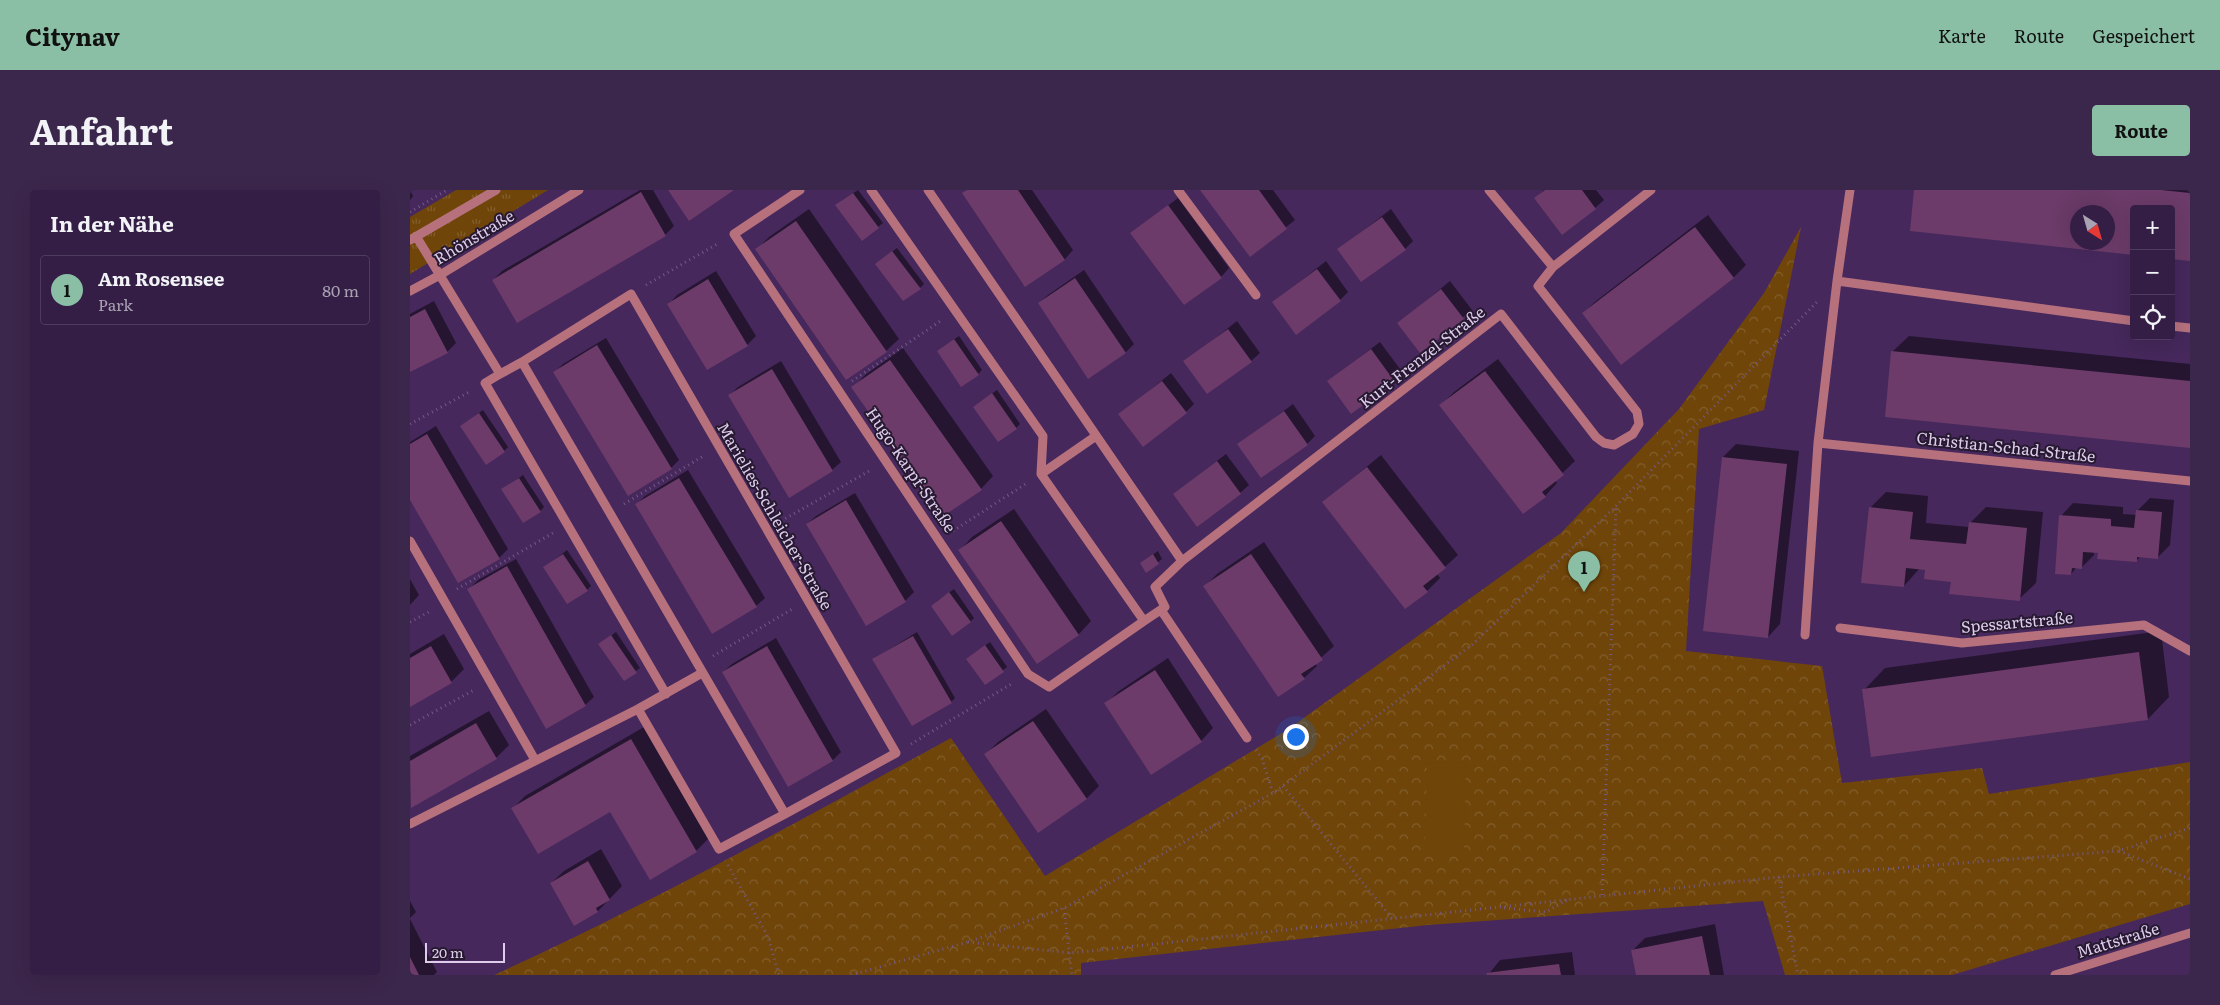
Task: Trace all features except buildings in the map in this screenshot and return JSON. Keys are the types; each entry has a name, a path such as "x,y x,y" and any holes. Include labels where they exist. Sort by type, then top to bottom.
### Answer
{"street":[{"name":"Rhönstraße","path":"413,238 496,190"},
{"name":"Rhönstraße","path":"410,291 440,276 579,190"},
{"path":"734,234 800,190"},
{"path":"871,190 1043,436 1040,474 1144,622"},
{"path":"928,190 1182,561 1155,587 1165,607 1161,610 1247,738"},
{"path":"1178,190 1256,295"},
{"path":"1489,190 1553,267"},
{"name":"Kurt-Frenzel-Straße","path":"1182,561 1501,314 1596,437 1604,443 1614,445 1633,434 1639,424 1636,412 1538,286 1553,267 1651,190"},
{"path":"1805,635 1818,443 1850,190"},
{"name":"Hugo-Karpf-Straße","path":"734,234 1028,674 1049,687 1161,610"},
{"path":"413,238 440,276 500,374"},
{"path":"1837,281 2130,320"},
{"path":"631,294 485,383 666,694"},
{"name":"Marielies-Schleicher-Straße","path":"631,294 765,530 896,753"},
{"path":"2175,326 2190,328"},
{"path":"522,362 785,814"},
{"path":"1040,474 1096,436"},
{"name":"Christian-Schad-Straße","path":"1818,443 2190,481"},
{"path":"410,541 535,760"},
{"name":"Spessartstraße","path":"1840,628 1962,643 2144,625 2190,651"},
{"path":"410,824 638,709 666,694 700,669"},
{"path":"638,709 719,849 896,753"},
{"name":"Mattstraße","path":"2055,975 2190,933"}],"path":[{"path":"410,212 446,190"},
{"path":"631,294 734,234"},
{"path":"851,975 968,942 1064,908 1274,793 1473,644 1616,506 1837,281"},
{"path":"839,390 956,311"},
{"path":"410,424 485,383"},
{"path":"609,513 718,447"},
{"path":"765,530 886,460"},
{"path":"940,540 1040,474"},
{"path":"1602,896 1616,506"},
{"path":"442,597 567,525"},
{"path":"700,669 806,601"},
{"path":"896,753 1028,674"},
{"path":"410,725 490,682"},
{"path":"1247,738 1262,759 1274,793"},
{"path":"1283,786 1392,918"},
{"path":"968,942 1071,953 1779,877 2118,851 2190,828"},
{"path":"719,849 768,937 779,975"},
{"path":"2118,851 2190,879"},
{"path":"1779,877 1798,975"},
{"path":"1496,907 1546,912 1569,899"},
{"path":"1064,908 1071,953 1072,975"}],"green space":[{"path":"456,190 548,190 410,274 410,217"},
{"path":"1801,227 1764,410 1699,429 1686,651 1822,666 1842,783 1982,768 1989,794 2190,762 2190,904 1952,975 1785,975 1763,901 1428,925 1081,963 1081,975 494,975 668,890 951,738 1045,876 1287,730 1561,533 1679,409 1764,293"},
{"path":"1427,762 1466,763 1464,850 1425,850"}],"place":[{"name":"Am Rosensee","path":"1584,592"}]}
